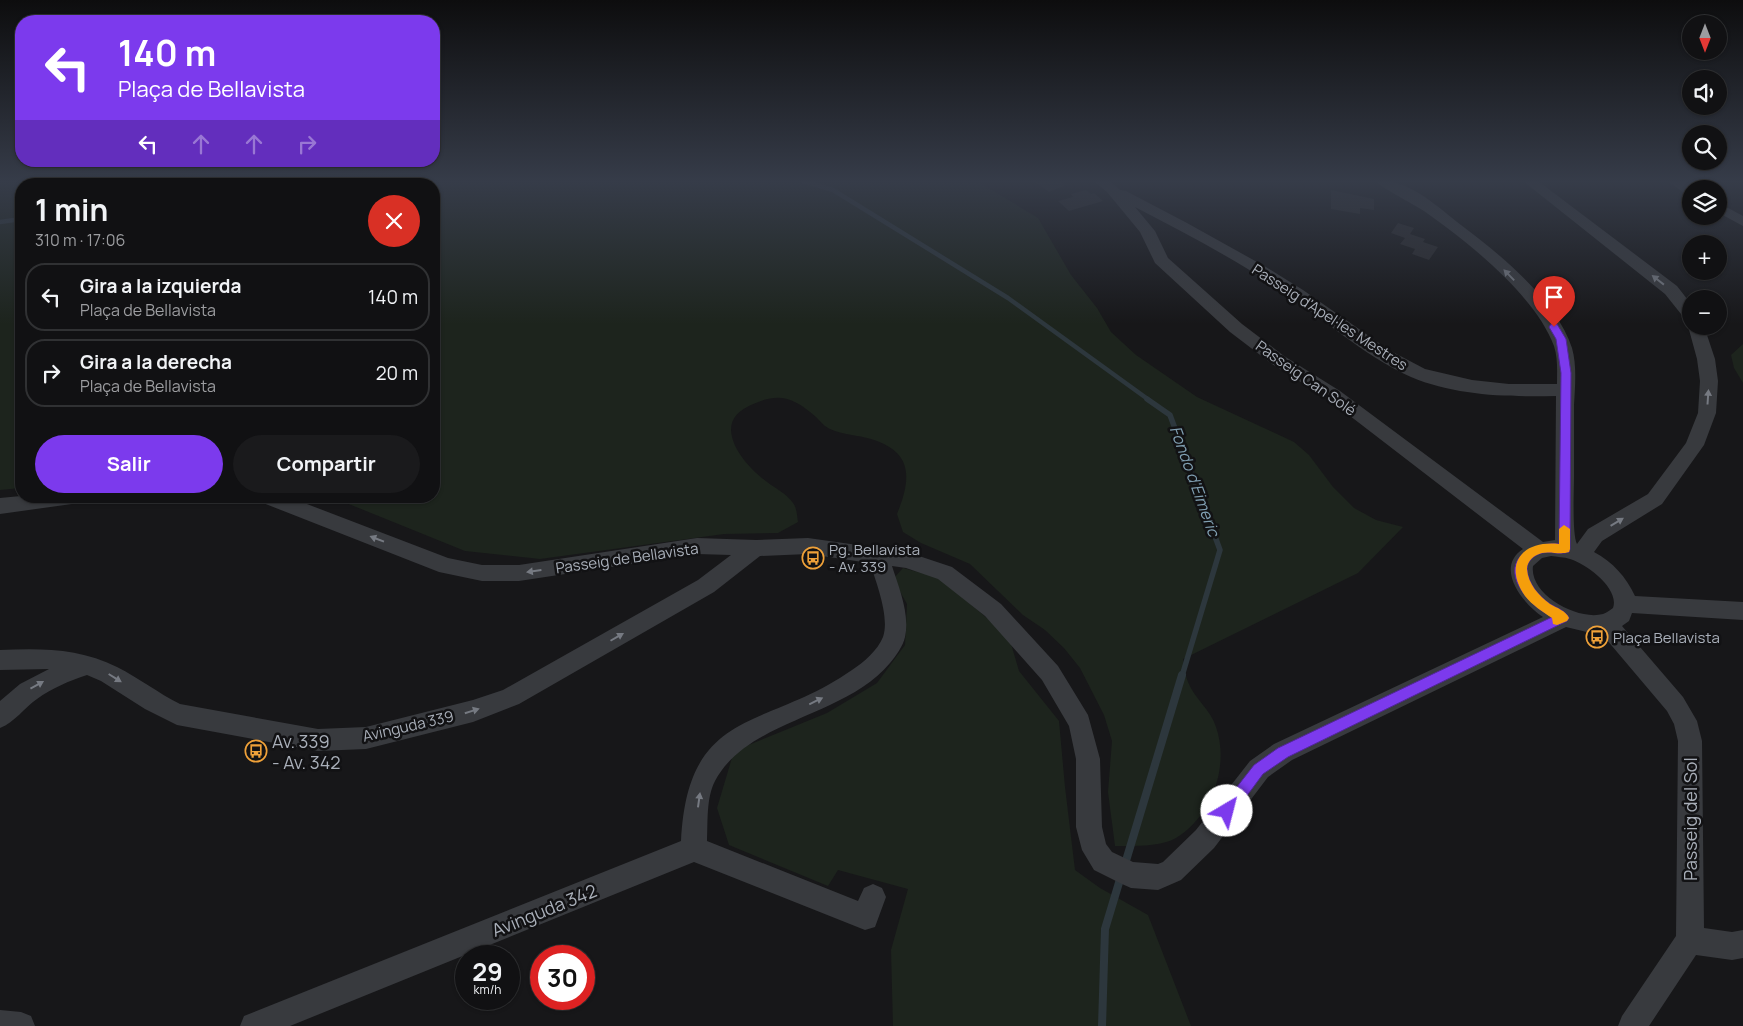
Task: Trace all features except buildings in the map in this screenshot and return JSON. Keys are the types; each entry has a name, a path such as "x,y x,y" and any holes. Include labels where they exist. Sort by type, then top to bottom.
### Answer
{"street":[{"name":"Passeig Can Solé","path":"1145,229 1162,260 1236,328 1278,360 1334,395 1538,549"},
{"name":"Passeig d'Apel·les Mestres","path":"1185,229 1280,282 1390,358 1418,372 1443,381 1474,388 1565,390"},
{"path":"1458,229 1490,255 1539,307 1561,339 1566,373 1565,390 1573,552"},
{"path":"1592,229 1671,290 1682,304"},
{"path":"1573,552 1595,535 1655,499 1695,445 1707,413 1709,381 1706,359 1699,335"},
{"path":"0,506 24,503"},
{"name":"Passeig de Bellavista","path":"283,503 446,566 482,573 519,573 697,546 756,548 808,546 907,560 945,573 993,610 1050,673 1080,723 1088,759 1089,827 1095,850 1103,861 1123,872 1158,877 1172,871 1206,840 1258,769 1283,752 1563,618"},
{"name":"Avinguda 339","path":"0,660 41,658 87,665 109,674 153,702 178,714 318,740 366,738 472,711 511,697 706,586 756,548"},
{"path":"1551,548 1573,552 1604,568 1620,586 1625,604 1623,612 1616,619 1593,625 1563,618 1531,594 1522,580 1521,567 1526,556 1538,549 1551,548"},
{"path":"873,897 865,917 694,849 701,787 706,773 719,755 742,736 860,679 880,662 894,638 894,611 878,555"},
{"path":"1625,604 1743,611"},
{"name":"Passeig del Sol","path":"1606,623 1675,704 1685,721 1690,741 1690,940"},
{"path":"0,717 20,696 33,686 54,676 87,665"},
{"name":"Avinguda 342","path":"254,1026 694,849"},
{"path":"1632,1026 1690,940 1732,946 1743,944"},
{"path":"0,1024 21,1026"}],"shaded area":[{"path":"0,229 15,229 15,489 0,490"},
{"path":"440,229 1044,229 1071,275 1097,308 1111,332 1136,355 1197,397 1294,442 1309,455 1333,487 1354,508 1376,520 1403,527 1358,573 1183,659 1188,682 1216,727 1220,742 1219,774 1208,804 1188,829 1170,841 1138,846 1115,846 1108,792 1112,741 1104,715 1080,668 1064,648 1045,630 1023,615 970,564 921,543 903,532 897,514 905,489 906,478 902,459 895,451 871,439 840,433 830,429 808,410 793,401 778,398 761,401 740,412 734,418 731,425 732,437 743,459 761,477 787,496 795,507 798,522 778,533 724,534 540,559 465,551 346,503 440,503"},
{"path":"1743,344 1743,383 1734,368 1731,355"},
{"path":"903,568 940,578 1009,637 1019,671 1059,721 1075,870 1100,888 1148,915 1191,1026 893,1026 891,950 908,889 838,870 828,886 729,845 717,808 734,751 827,713 877,683 905,645 907,604 893,579"}],"waterway":[{"name":"Fondo d'Eimeric","path":"896,229 1008,298 1149,400"},
{"name":"Fondo d'Eimeric","path":"1147,399 1170,415 1220,550 1182,676"},
{"name":"Fondo d'Eimeric","path":"1125,864 1182,675"},
{"name":"Fondo d'Eimeric","path":"1102,1026 1105,929 1121,876"}],"slow traffic":[{"path":"1557,620 1563,618 1545,607 1531,594 1522,580 1521,567 1526,556 1538,549 1565,549 1564,529"}],"place":[{"name":"Pg. Bellavista - Av. 339","path":"813,558"},
{"name":"Plaça Bellavista","path":"1597,637"},
{"name":"Av. 339 - Av. 342","path":"256,751"}],"route":[{"path":"1227,811 1258,769 1283,752 1563,618 1545,607 1531,594 1522,580 1521,567 1526,556 1538,549 1565,549 1566,373 1564,350 1561,339 1554,327"}]}
